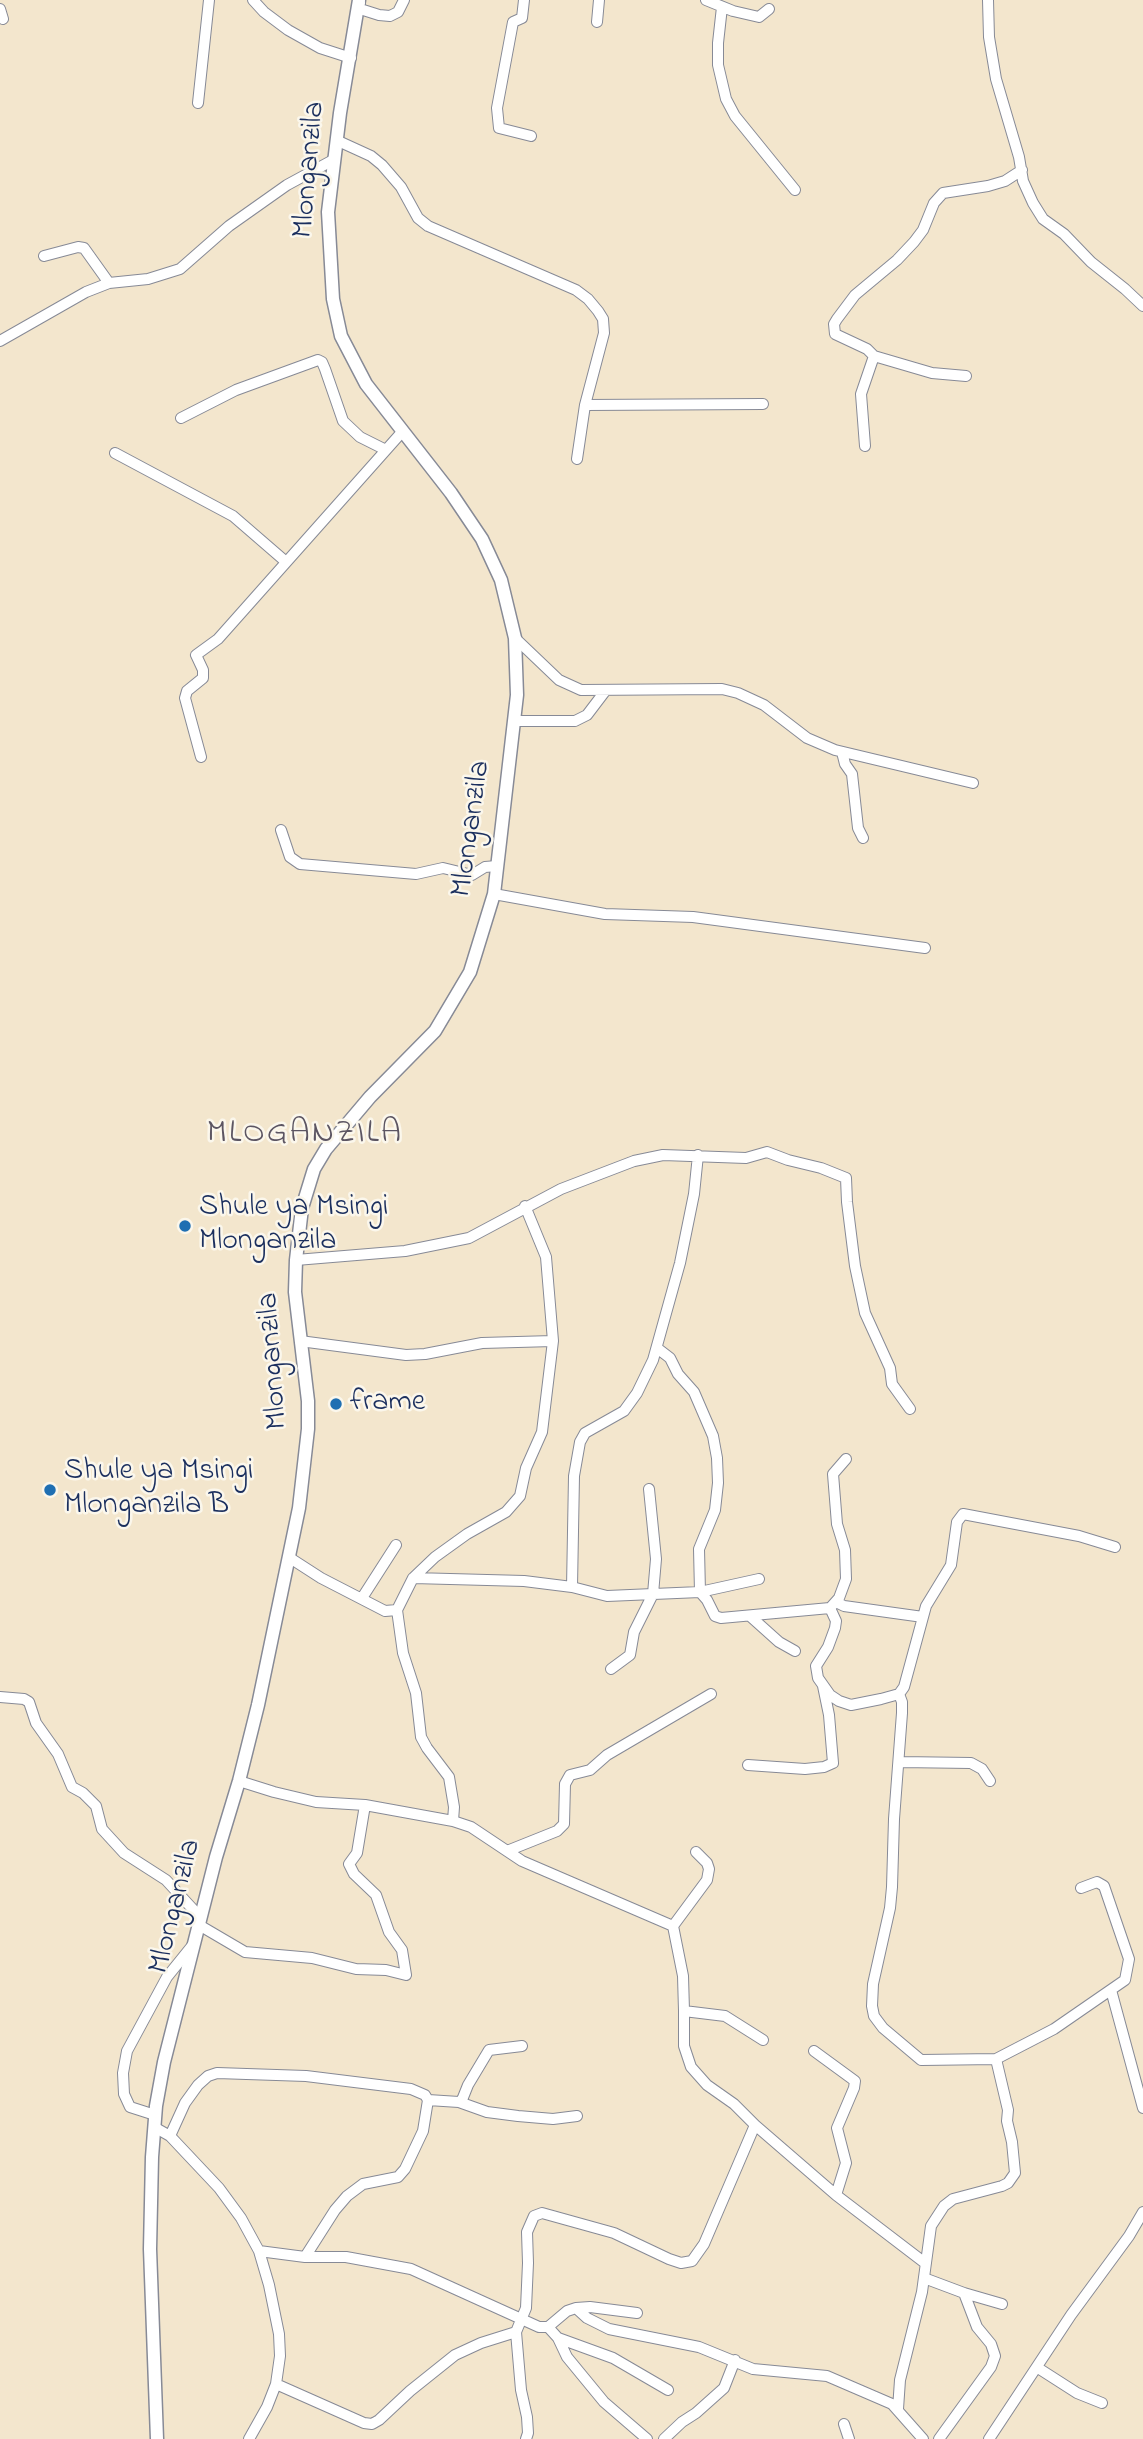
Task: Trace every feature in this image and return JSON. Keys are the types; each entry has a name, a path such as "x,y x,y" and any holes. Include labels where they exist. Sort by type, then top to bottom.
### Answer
{"street":[{"path":"198,103 209,0"},
{"path":"253,0 288,30 320,48 351,58"},
{"path":"359,3 390,16 398,12 404,0"},
{"path":"524,0 522,19 513,22 497,108 499,128 531,136"},
{"path":"597,22 600,0"},
{"path":"706,0 759,17 769,9"},
{"path":"988,0 989,37 996,79 1033,203 1043,219 1143,306"},
{"name":"Mlonganzila","path":"158,2439 150,2249 154,2121 164,2062 239,1781 290,1558 300,1502 308,1429 308,1401 295,1292 302,1208 314,1169 349,1120 435,1031 470,972 494,894 517,695 515,638 501,580 482,539 452,494 366,384 341,335 333,299 328,212 336,140 359,3"},
{"path":"722,7 718,65 726,99 735,117 795,190"},
{"path":"336,140 364,152 382,165 401,187 418,218 428,226 576,290 588,299 603,319 604,333 585,405 577,459"},
{"path":"0,340 86,292 109,283 148,279 180,269 229,226 277,192 335,159"},
{"path":"966,376 932,373 874,356 867,349 835,334 834,324 845,307 914,242 934,203 943,193 988,186 1022,170"},
{"path":"44,256 78,247 84,248 109,283"},
{"path":"865,446 861,394 874,356"},
{"path":"181,418 236,390 318,360 325,369 343,421 360,437 386,450"},
{"path":"585,405 764,404"},
{"path":"201,757 185,698 187,691 203,678 203,670 196,655 218,639 402,432"},
{"path":"115,453 233,516 285,561"},
{"path":"515,638 568,686 581,690 696,687 722,689 764,705 807,738 842,752 973,783"},
{"path":"514,721 575,721 587,715 606,690"},
{"path":"842,752 845,764 852,774 858,828 863,838"},
{"path":"281,830 289,857 300,864 416,874 443,868 472,875 485,867 497,866"},
{"path":"494,894 605,914 693,917 925,948"},
{"path":"296,1260 405,1251 469,1238 524,1206 634,1161 663,1155 746,1157 768,1152 846,1178 855,1266 865,1313 890,1368 892,1384 910,1409"},
{"path":"572,1587 574,1476 580,1442 585,1433 624,1411 637,1393 657,1349 682,1252 694,1194 698,1155"},
{"path":"453,1821 454,1807 449,1777 426,1748 421,1737 416,1693 403,1653 397,1610 413,1578 435,1557 467,1534 506,1512 520,1496 526,1468 542,1432 552,1341 546,1257 524,1206"},
{"path":"300,1341 406,1355 482,1343 552,1341"},
{"path":"657,1349 670,1358 678,1374 694,1392 713,1436 718,1458 715,1510 699,1549 700,1592 718,1618 833,1605 923,1617"},
{"path":"748,1765 805,1769 833,1763 829,1716 816,1669 835,1629 833,1605 842,1593 847,1567 837,1524 832,1474 846,1459"},
{"path":"611,1669 630,1655 634,1632 653,1594 656,1559 649,1489"},
{"path":"822,1686 830,1695 851,1705 899,1694 906,1681 929,1600 951,1565 957,1522 963,1514 1079,1536 1115,1548"},
{"path":"362,1598 396,1545"},
{"path":"290,1558 321,1578 385,1611 397,1610"},
{"path":"413,1578 478,1578 572,1587 607,1597 700,1592 759,1579"},
{"path":"750,1616 779,1642 796,1651"},
{"path":"507,1851 557,1831 564,1824 565,1784 569,1775 590,1770 607,1755 711,1693"},
{"path":"899,1694 902,1702 900,1762 890,1908 873,1984 874,2016 883,2028 920,2060 996,2059 1054,2029 1111,1990 1125,1979 1129,1959 1104,1886 1097,1882 1081,1888"},
{"path":"0,1698 24,1699 29,1702 36,1723 62,1761 72,1787 83,1793 96,1806 102,1829 124,1853 166,1880 200,1922 245,1952 312,1958 356,1969 386,1970 406,1975 402,1950 390,1932 376,1895 354,1874 349,1864 357,1853 365,1805"},
{"path":"900,1762 971,1763 982,1769 990,1781"},
{"path":"239,1781 316,1802 365,1805 453,1821 471,1827 522,1861 673,1926"},
{"path":"696,1852 707,1863 707,1880 673,1926 683,1976 684,2046 691,2067 707,2085 734,2104 836,2194 925,2263"},
{"path":"195,1943 167,1977 127,2052 123,2073 124,2094 130,2107 154,2121 219,2188 241,2218 259,2251 279,2334 280,2356 276,2384 249,2439"},
{"path":"1111,1990 1143,2108"},
{"path":"684,2011 725,2016 763,2040"},
{"path":"458,2102 462,2100 489,2050 522,2046"},
{"path":"814,2051 855,2081 836,2128 846,2163 836,2194"},
{"path":"898,2409 900,2380 924,2278 931,2226 944,2206 953,2199 1002,2186 1008,2183 1015,2173 1007,2121 1008,2110 996,2059"},
{"path":"170,2136 185,2103 198,2085 208,2076 217,2073 306,2076 411,2089 425,2095 428,2100 423,2132 405,2169 398,2177 363,2184 347,2196 305,2257"},
{"path":"428,2100 458,2102 487,2112 518,2116 553,2119 577,2116"},
{"path":"526,2439 527,2417 521,2390 516,2332 526,2308 527,2232 534,2216 541,2213 614,2232 669,2259 681,2263 692,2261 704,2244 755,2125"},
{"path":"989,2439 1038,2368 1051,2343 1129,2236 1143,2212"},
{"path":"259,2251 305,2257 346,2257 411,2269 539,2327 548,2327 567,2311 576,2308 590,2306 637,2313"},
{"path":"924,2278 1002,2304"},
{"path":"939,2439 994,2361 994,2350 977,2327 964,2293"},
{"path":"576,2308 587,2318 609,2329 699,2347 753,2368 827,2376 870,2392 898,2409 923,2439"},
{"path":"548,2327 558,2338 567,2357 604,2402 647,2439"},
{"path":"276,2384 364,2423 372,2424 455,2355 516,2332"},
{"path":"558,2338 612,2358 668,2390"},
{"path":"664,2439 724,2388 735,2360"},
{"path":"1038,2368 1077,2393 1102,2403"},
{"path":"845,2424 849,2439"}],"place":[{"name":"Shule ya Msingi Mlonganzila","path":"185,1226"},
{"name":"frame","path":"336,1404"},
{"name":"Shule ya Msingi Mlonganzila B","path":"50,1490"}],"district":[{"name":"MLOGANZILA","path":"305,1136"}]}
